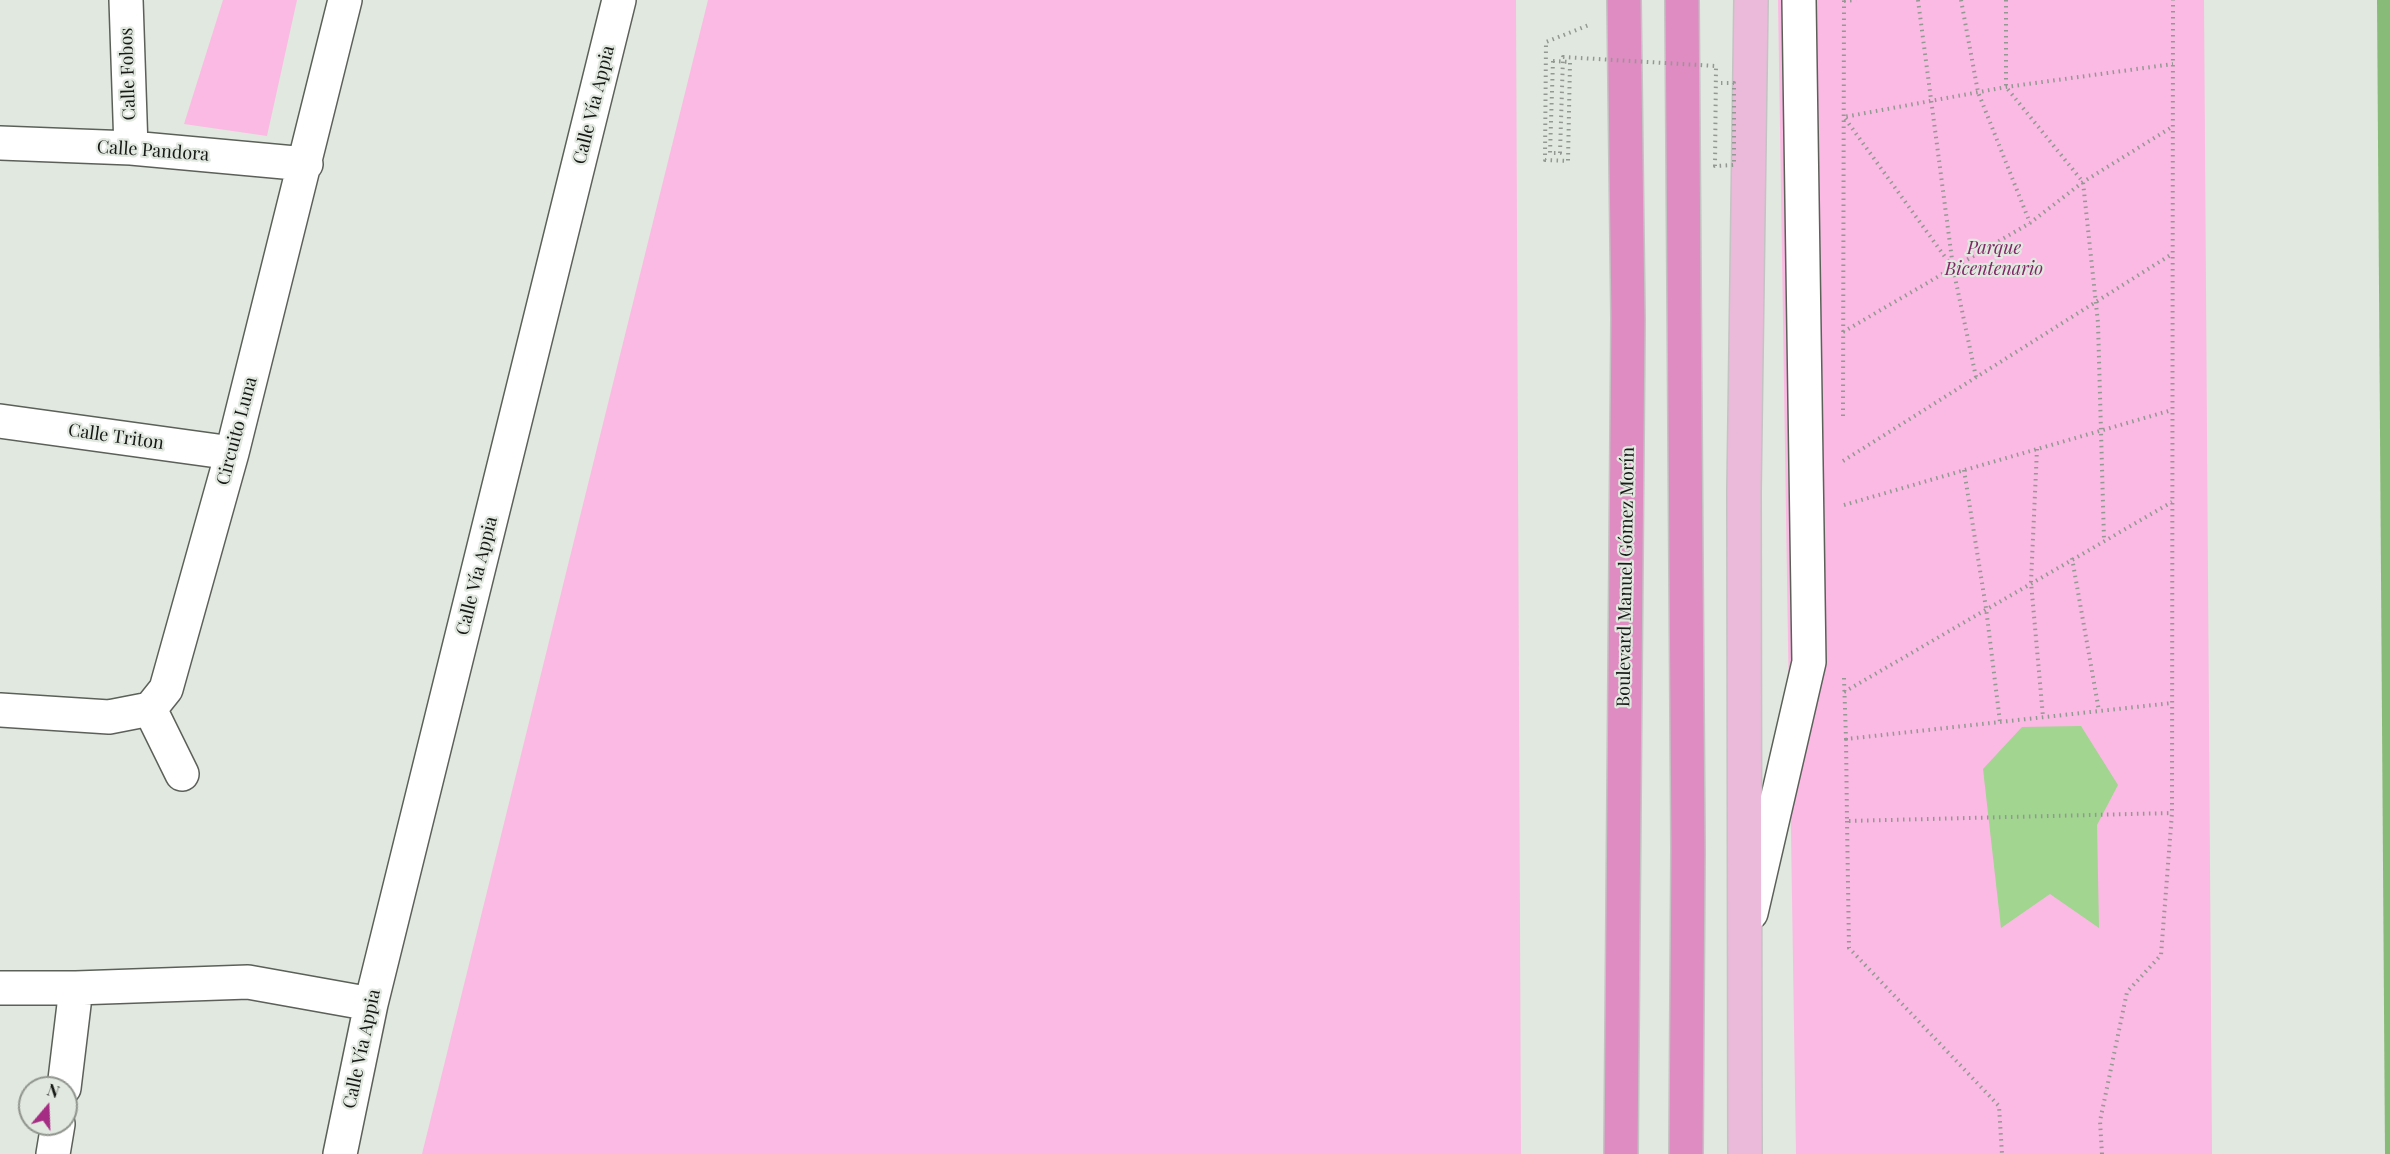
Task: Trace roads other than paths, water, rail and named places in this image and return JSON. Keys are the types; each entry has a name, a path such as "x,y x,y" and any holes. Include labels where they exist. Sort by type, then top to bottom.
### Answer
{"highway":[{"path":"1682,0 1688,849 1686,1154"},
{"name":"Boulevard Manuel Gómez Morín","path":"1621,1154 1628,320 1624,5"}],"main road":[{"path":"1745,1154 1744,491 1751,0"}],"street":[{"name":"Calle Fobos","path":"126,0 131,148"},
{"name":"Circuito Luna","path":"150,710 166,689 232,453 306,164 345,0"},
{"name":"Calle Vía Appia","path":"340,1154 371,1004 620,0"},
{"path":"1745,938 1809,662 1799,0"},
{"name":"Calle Pandora","path":"0,143 131,148 306,164"},
{"name":"Calle Triton","path":"0,421 232,453"},
{"path":"0,710 109,717 150,710 182,774"},
{"path":"0,988 76,988 248,982 371,1004"},
{"path":"65,1076 76,988"},
{"path":"53,1154 56,1136"}],"park label":[{"name":"Parque Bicentenario","path":"1994,258"}]}
